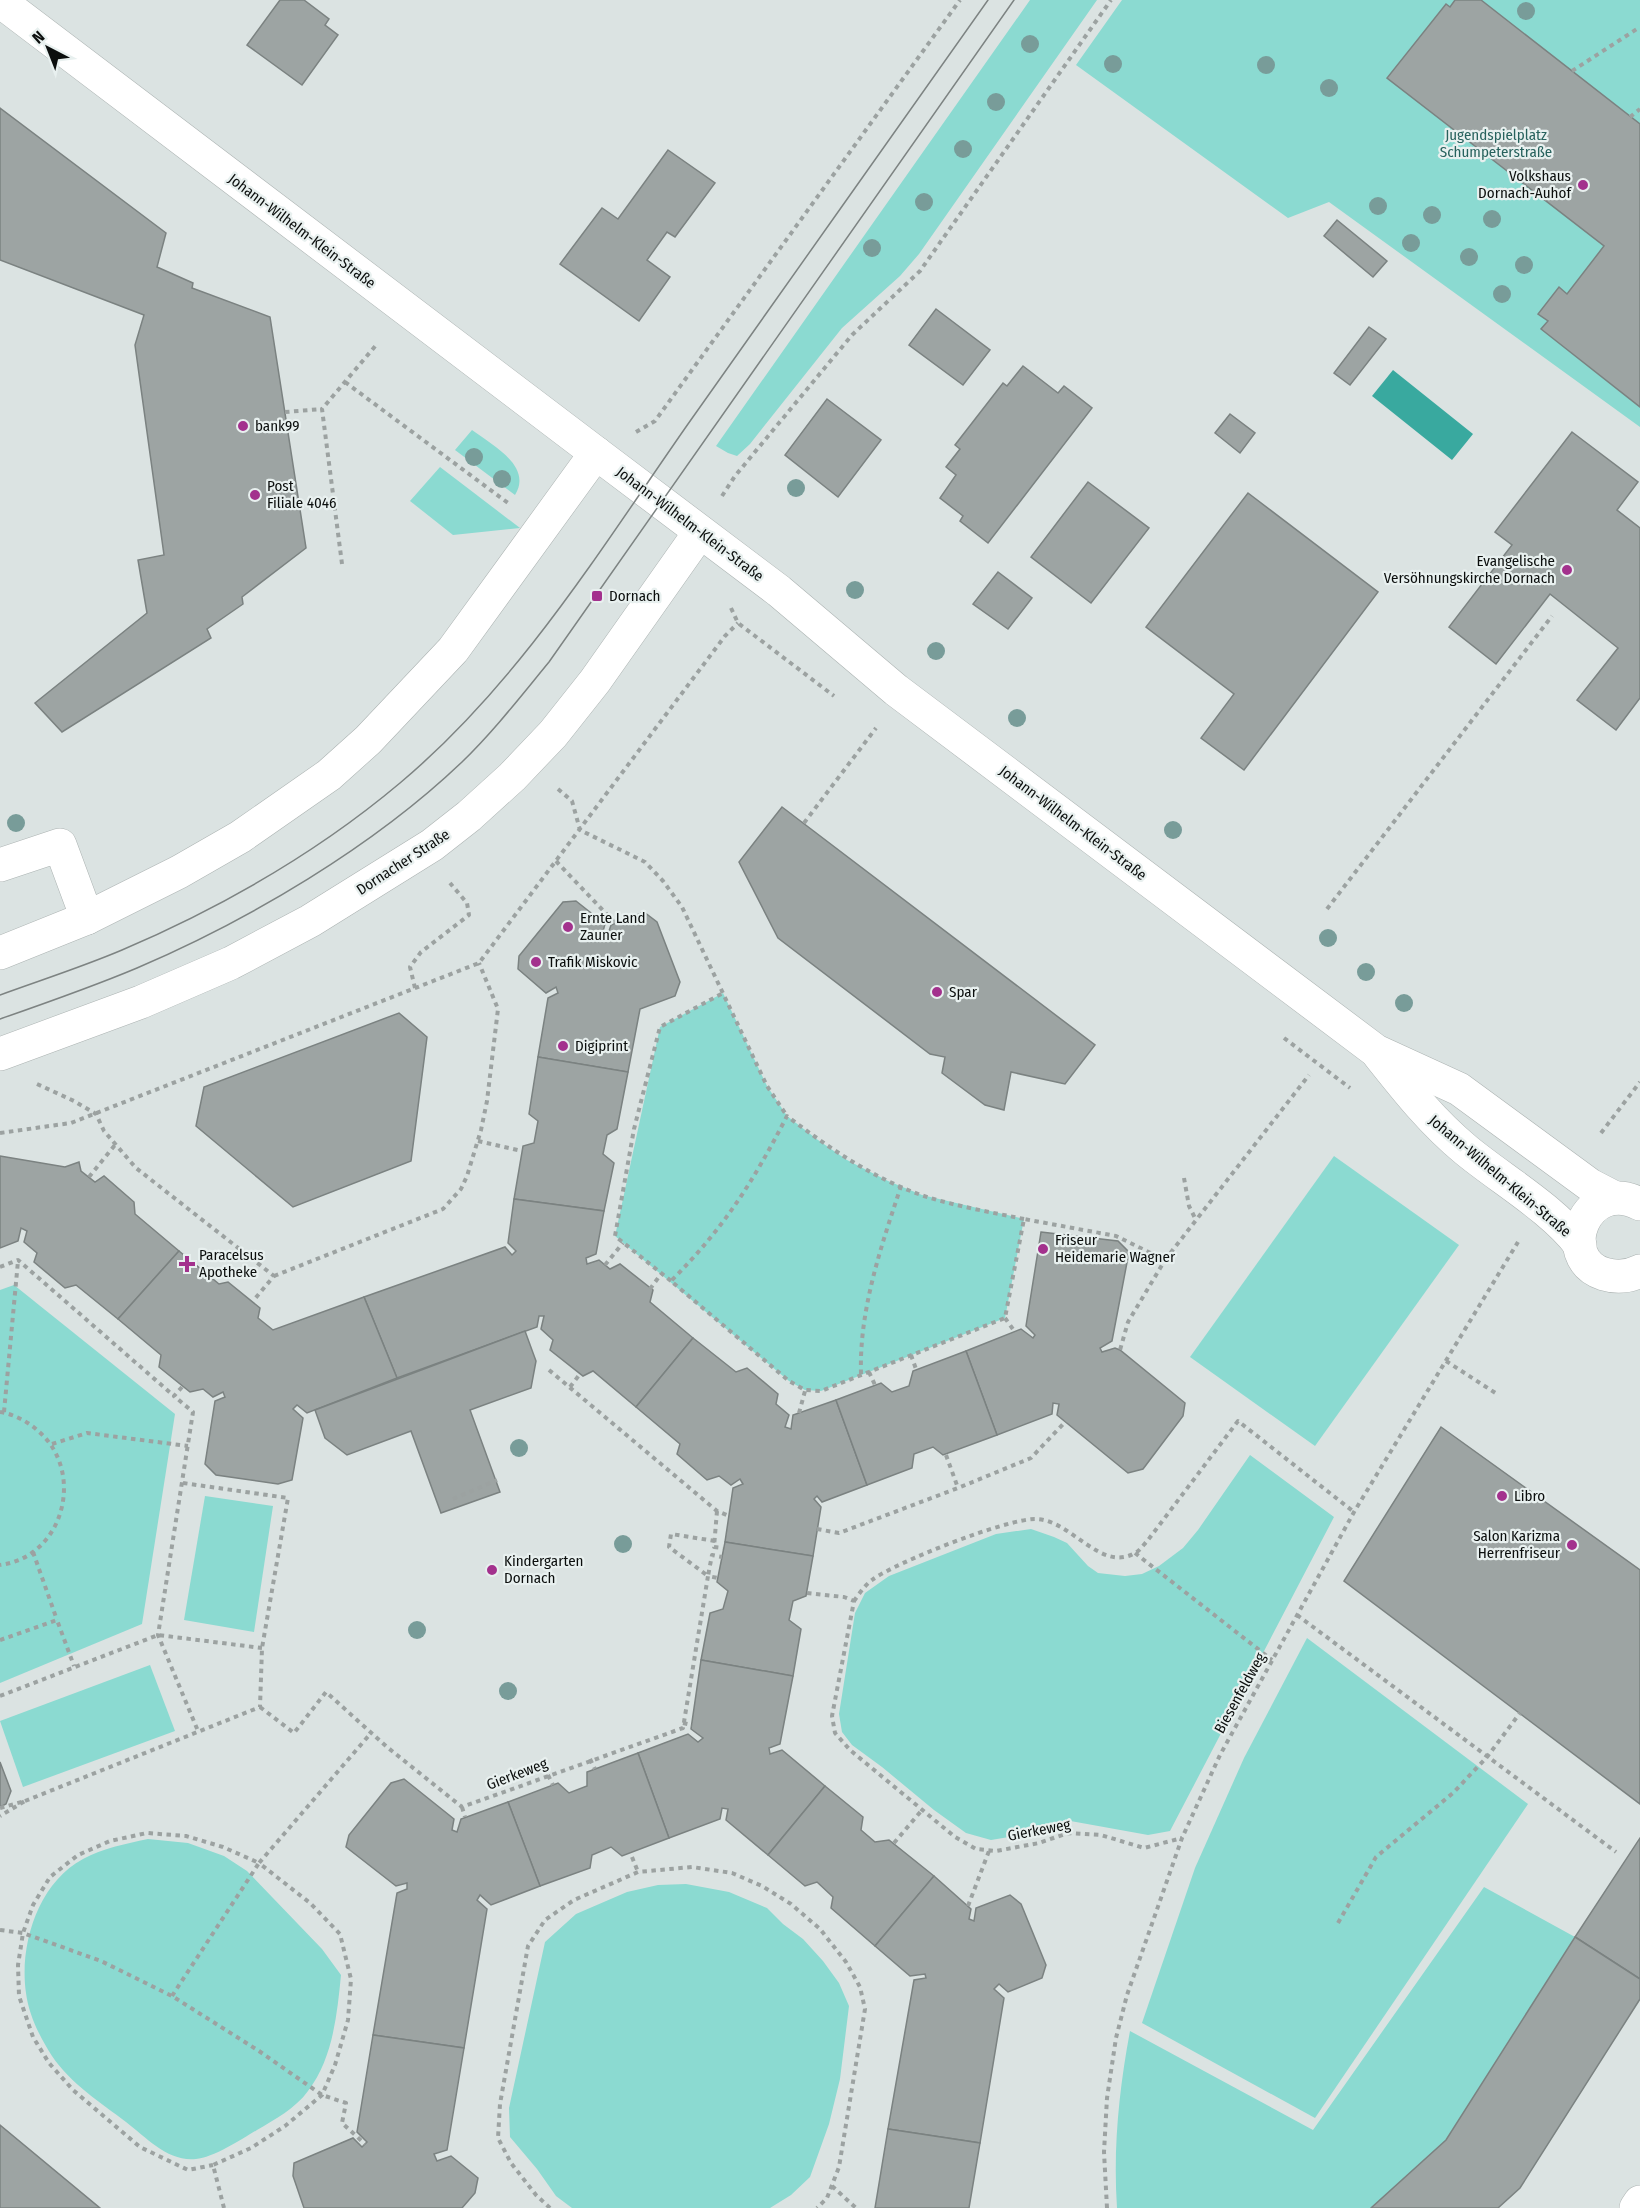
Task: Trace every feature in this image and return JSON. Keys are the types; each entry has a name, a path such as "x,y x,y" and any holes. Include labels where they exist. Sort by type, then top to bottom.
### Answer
{"street":[{"name":"Johann-Wilhelm-Klein-Straße","path":"0,1 778,591 896,690 1376,1051 1459,1089 1582,1179 1628,1201"},
{"path":"0,953 87,918 142,892 240,837 329,775 368,740 453,650 596,453"},
{"name":"Dornacher Straße","path":"0,1054 141,1002 231,963 310,921 432,845 469,816 512,777 553,735 595,681 700,532"},
{"path":"0,865 60,844 87,918"},
{"name":"Johann-Wilhelm-Klein-Straße","path":"1376,1051 1432,1120 1466,1150 1543,1210 1580,1245"},
{"name":"Johann-Wilhelm-Klein-Straße","path":"1628,1201 1595,1206 1586,1215 1580,1227 1580,1245 1582,1254 1593,1268 1606,1275 1634,1277"},
{"path":"1636,2208 1640,2202"}],"path":[{"path":"655,421 960,0"},
{"path":"735,476 852,335 921,271 1111,0"},
{"path":"1572,71 1640,27"},
{"path":"1630,117 1640,109"},
{"path":"285,412 322,409 377,344"},
{"path":"345,382 511,504"},
{"path":"322,409 342,564"},
{"path":"1327,909 1552,616"},
{"path":"0,1133 71,1123 479,963 718,645 738,623"},
{"path":"804,823 876,728"},
{"path":"572,801 580,830 645,862 663,881 682,907 767,1086 787,1116 847,1160 922,1195 1024,1219 1116,1236 1165,1260"},
{"path":"556,861 615,923"},
{"path":"415,988 410,967 421,952 469,915 467,903 454,891 448,881"},
{"path":"253,1301 274,1276 443,1209 461,1189 478,1141 487,1101 498,1009 479,963"},
{"path":"723,993 660,1027 634,1129 615,1236 789,1381 805,1390 821,1391 1005,1318"},
{"path":"1120,1350 1128,1322 1165,1260 1309,1075"},
{"path":"1601,1133 1640,1082"},
{"path":"46,1089 96,1114 104,1131 136,1168 274,1276"},
{"path":"671,1281 702,1250 726,1220 752,1182 787,1116"},
{"path":"478,1141 522,1151"},
{"path":"89,1176 115,1145"},
{"path":"1184,1178 1189,1206 1196,1220"},
{"path":"861,1374 860,1345 874,1272 901,1186"},
{"path":"1015,1332 1005,1318 1024,1219"},
{"name":"Biesenfeldweg","path":"1107,2208 1104,2152 1107,2098 1116,2038 1127,1995 1182,1838 1220,1755 1354,1512 1522,1236"},
{"path":"605,1265 622,1243"},
{"path":"0,1267 18,1260"},
{"path":"18,1260 193,1412 158,1635 198,1731"},
{"path":"0,1565 10,1563 33,1552 49,1537 60,1518 65,1496 64,1475 52,1444 28,1422 2,1412 18,1260"},
{"path":"650,1289 661,1274"},
{"path":"911,1355 916,1370"},
{"path":"1446,1361 1497,1394"},
{"path":"549,1370 717,1511 729,1515"},
{"path":"869,1372 875,1385"},
{"path":"570,1387 580,1374"},
{"path":"174,1396 182,1387"},
{"path":"799,1413 805,1390"},
{"path":"817,1529 839,1533 1030,1458 1066,1421"},
{"path":"807,1593 844,1597 854,1601 870,1581 893,1568 982,1532 1035,1519 1061,1526 1105,1555 1119,1558 1135,1553 1148,1540 1238,1421 1354,1512"},
{"path":"52,1444 87,1433 188,1446"},
{"path":"946,1455 958,1488"},
{"path":"453,1499 496,1480"},
{"path":"183,1483 288,1498 262,1648 260,1707"},
{"path":"717,1511 714,1547 723,1548"},
{"path":"715,1541 671,1534 669,1547 708,1576 718,1578"},
{"path":"33,1552 74,1666"},
{"path":"1135,1553 1272,1660"},
{"path":"692,1725 683,1723 708,1576 712,1556 722,1557"},
{"name":"Gierkeweg","path":"854,1601 832,1724 841,1741 955,1837 976,1849 989,1851 1039,1843 1068,1833 1101,1835 1144,1848 1182,1838"},
{"path":"1297,1616 1616,1852"},
{"path":"701,1618 708,1618"},
{"path":"0,1640 57,1620"},
{"path":"0,1696 158,1635 262,1648"},
{"path":"260,1707 294,1733 326,1692 370,1733 462,1808 465,1817"},
{"path":"0,1808 25,1801 260,1707"},
{"path":"1338,1923 1376,1857 1453,1793 1487,1757 1520,1713"},
{"name":"Gierkeweg","path":"462,1808 683,1728 683,1723"},
{"path":"171,1996 259,1863 370,1733"},
{"path":"590,1760 595,1769"},
{"path":"548,1775 553,1785"},
{"path":"0,1816 25,1801"},
{"path":"894,1844 922,1810"},
{"path":"147,1833 186,1836 223,1847 259,1863 310,1903 340,1934 351,1979 348,2020 335,2065 322,2096 285,2126 251,2148 213,2165 188,2170 140,2147 73,2090 49,2063 33,2037 19,1996 18,1965 23,1933 33,1905 50,1877 78,1855 110,1841 147,1833"},
{"path":"968,1906 989,1851"},
{"path":"632,1857 638,1872"},
{"path":"550,2208 536,2195 511,2163 498,2138 500,2104 528,1946 545,1920 574,1900 638,1872 692,1867 732,1873 762,1886 791,1904 820,1929 846,1962 860,1987 865,2009 839,2167 827,2198 816,2208"},
{"path":"0,1930 23,1933 100,1961 171,1996 259,2051 322,2096 346,2103 342,2123 365,2144"},
{"path":"213,2165 224,2208"},
{"path":"831,2186 856,2208"}],"green space":[{"path":"1030,0 1097,0 919,254 900,276 842,328 750,444 737,456 716,446"},
{"name":"Jugendspielplatz Schumpeterstraße","path":"1122,0 1640,0 1640,427 1329,202 1288,218 1076,65"},
{"path":"472,430 508,457 515,466 519,475 519,484 515,495 455,450"},
{"path":"440,467 520,528 453,535 410,501"},
{"path":"723,993 767,1086 787,1116 818,1140 847,1160 922,1195 1024,1219 1005,1318 821,1391 805,1390 789,1381 615,1236 660,1027"},
{"path":"1334,1156 1459,1245 1315,1446 1190,1357"},
{"path":"14,1285 175,1414 142,1624 0,1683 0,1290"},
{"path":"1250,1455 1334,1517 1170,1831 1148,1835 1065,1820 1028,1834 991,1840 966,1833 852,1745 842,1732 839,1714 855,1613 865,1593 889,1576 996,1534 1031,1529 1067,1543 1088,1566 1098,1573 1125,1576 1142,1574 1159,1566 1183,1548"},
{"path":"205,1496 273,1506 254,1632 184,1620"},
{"path":"1307,1638 1528,1804 1315,2118 1142,2023 1195,1868 1244,1758"},
{"path":"150,1665 175,1731 23,1787 0,1721"},
{"path":"148,1839 188,1843 224,1856 247,1871 322,1949 341,1975 332,2036 323,2065 308,2091 291,2108 270,2122 236,2143 203,2158 176,2157 158,2148 86,2092 52,2056 32,2018 26,1993 26,1955 29,1936 43,1899 54,1883 67,1870 91,1855"},
{"path":"686,1884 729,1892 767,1908 803,1939 839,1983 849,2006 840,2079 829,2124 810,2177 791,2195 770,2208 572,2208 556,2196 510,2137 509,2108 545,1942 576,1914 627,1892 658,1885"},
{"path":"1484,1887 1575,1937 1446,2140 1371,2208 1117,2208 1118,2119 1130,2031 1313,2130"}],"shaded area":[{"path":"1393,370 1473,434 1452,460 1372,396"}],"building":[{"path":"280,0 304,0 329,19 325,25 338,35 302,85 247,45"},
{"name":"Volkshaus Dornach-Auhof","path":"1455,0 1481,0 1640,124 1640,407 1541,329 1548,321 1538,314 1559,287 1567,294 1604,246 1387,78 1446,4 1450,7"},
{"path":"0,108 166,233 157,267 193,283 192,288 270,317 306,548 242,597 243,604 207,629 211,638 62,732 35,703 147,613 138,560 164,555 135,345 144,315 0,260"},
{"path":"668,150 715,183 675,237 667,232 647,260 670,277 639,321 560,264 602,208 618,219"},
{"path":"1337,220 1387,261 1373,277 1324,236"},
{"path":"936,309 990,350 963,385 909,345"},
{"path":"1369,327 1386,339 1350,385 1334,373"},
{"path":"1023,366 1058,393 1064,386 1092,408 988,543 960,521 963,516 940,498 956,475 946,467 960,449 955,445 1003,383 1007,386"},
{"path":"827,399 881,440 838,497 785,455"},
{"path":"1230,414 1255,433 1240,453 1215,433"},
{"name":"Evangelische Versöhnungskirche Dornach","path":"1572,432 1638,482 1617,510 1640,528 1640,698 1616,730 1577,700 1618,648 1550,594 1496,664 1449,627 1512,545 1495,532"},
{"path":"1088,482 1149,528 1091,603 1031,557"},
{"path":"1248,493 1378,592 1244,770 1201,738 1234,694 1146,627"},
{"path":"998,572 1032,598 1008,629 973,604"},
{"name":"Spar","path":"782,807 1095,1045 1065,1084 1011,1072 1004,1110 985,1105 942,1073 945,1057 930,1054 778,938 739,862"},
{"path":"576,901 605,924 602,935 607,937 611,925 644,912 657,922 680,982 675,996 640,1009 628,1072 538,1057 548,998 558,993 556,987 546,993 518,969 519,956 563,902"},
{"path":"399,1013 427,1037 411,1161 293,1207 196,1126 204,1087"},
{"path":"538,1057 628,1072 617,1129 607,1135 603,1154 614,1163 604,1211 514,1199 523,1146 534,1143 538,1121 529,1114"},
{"path":"0,1156 65,1167 79,1162 81,1171 95,1182 104,1176 134,1202 135,1214 179,1251 118,1319 76,1285 65,1288 34,1262 37,1253 24,1242 27,1231 21,1228 18,1241 0,1248"},
{"path":"514,1199 604,1211 596,1254 586,1258 587,1264 599,1260 610,1269 620,1264 653,1290 650,1302 693,1338 636,1407 593,1371 583,1376 550,1350 553,1340 541,1329 544,1316 539,1316 537,1327 397,1378 364,1297 505,1247 512,1255 516,1251 508,1243"},
{"path":"1041,1232 1118,1241 1129,1252 1112,1341 1100,1348 1102,1352 1115,1348 1120,1350 1185,1403 1183,1416 1143,1469 1128,1473 1057,1415 1059,1404 1053,1403 1052,1414 997,1435 966,1351 1021,1329 1033,1338 1035,1335 1026,1326"},
{"path":"179,1251 219,1284 228,1282 260,1308 258,1318 273,1330 364,1297 397,1378 307,1413 297,1405 293,1409 303,1418 292,1480 278,1484 216,1475 205,1464 215,1401 225,1397 223,1392 213,1397 203,1389 190,1392 159,1367 161,1355 118,1319"},
{"path":"525,1331 536,1361 531,1388 470,1410 500,1492 441,1513 411,1431 347,1455 325,1438 315,1410"},
{"path":"693,1338 736,1372 747,1368 778,1394 776,1404 789,1415 785,1427 791,1429 793,1415 836,1400 867,1485 822,1502 817,1496 814,1499 821,1507 813,1556 725,1542 733,1488 743,1484 740,1479 731,1485 719,1476 707,1480 677,1454 680,1444 636,1407"},
{"path":"966,1351 997,1435 943,1455 933,1447 914,1454 912,1468 867,1485 836,1400 881,1383 892,1392 909,1386 913,1371"},
{"path":"1441,1427 1640,1570 1640,1804 1344,1581"},
{"path":"725,1542 813,1556 806,1596 793,1601 789,1620 801,1629 793,1676 701,1660 710,1613 723,1609 728,1591 717,1582"},
{"path":"701,1660 793,1676 780,1744 769,1748 770,1754 782,1750 825,1786 768,1855 726,1820 728,1809 722,1808 720,1819 669,1838 638,1753 688,1734 698,1742 703,1738 691,1729"},
{"path":"638,1753 669,1838 622,1856 611,1847 592,1855 590,1868 540,1886 508,1802 558,1783 569,1793 587,1786 587,1772"},
{"path":"0,1762 11,1791 6,1804 0,1807"},
{"path":"404,1779 454,1819 452,1830 457,1832 461,1819 508,1802 540,1886 491,1905 480,1895 477,1900 487,1909 464,2048 373,2035 397,1893 407,1889 407,1883 396,1886 346,1847 349,1835 391,1783"},
{"path":"825,1786 863,1817 861,1830 875,1842 889,1840 934,1876 875,1946 831,1908 833,1897 817,1882 805,1886 768,1855"},
{"path":"1640,1838 1640,1979 1575,1937"},
{"path":"934,1876 971,1909 969,1919 974,1921 976,1908 1010,1895 1021,1904 1046,1965 1042,1978 1008,1992 999,1984 994,1989 1004,1998 980,2143 888,2129 914,1980 926,1978 925,1974 910,1976 875,1946"},
{"path":"1575,1937 1640,1979 1640,1999 1520,2188 1498,2208 1371,2208 1446,2140"},
{"path":"373,2035 464,2048 447,2150 434,2154 437,2161 451,2156 478,2178 475,2193 462,2208 304,2208 293,2176 294,2163 353,2138 362,2147 367,2142 357,2132"},
{"path":"0,2125 100,2208 0,2208"},
{"path":"888,2129 980,2143 969,2208 875,2208"}],"tram line":[{"path":"0,995 77,968 159,934 267,877 369,808 443,744 520,659 590,567 725,371 988,0"},
{"path":"0,1019 137,968 223,928 266,904 350,852 427,793 474,750 549,662 1014,0"}],"place":[{"name":"Volkshaus Dornach-Auhof","path":"1583,185"},
{"name":"bank99","path":"243,426"},
{"name":"Post Filiale 4046","path":"255,495"},
{"name":"Evangelische Versöhnungskirche Dornach","path":"1567,570"},
{"name":"Dornach","path":"597,596"},
{"name":"Ernte Land Zauner","path":"568,927"},
{"name":"Trafik Miskovic","path":"536,962"},
{"name":"Spar","path":"937,992"},
{"name":"Digiprint","path":"563,1046"},
{"name":"Friseur Heidemarie Wagner","path":"1043,1249"},
{"name":"Paracelsus Apotheke","path":"187,1264"},
{"name":"Libro","path":"1502,1496"},
{"name":"Salon Karizma Herrenfriseur","path":"1572,1545"},
{"name":"Kindergarten Dornach","path":"492,1570"}]}
